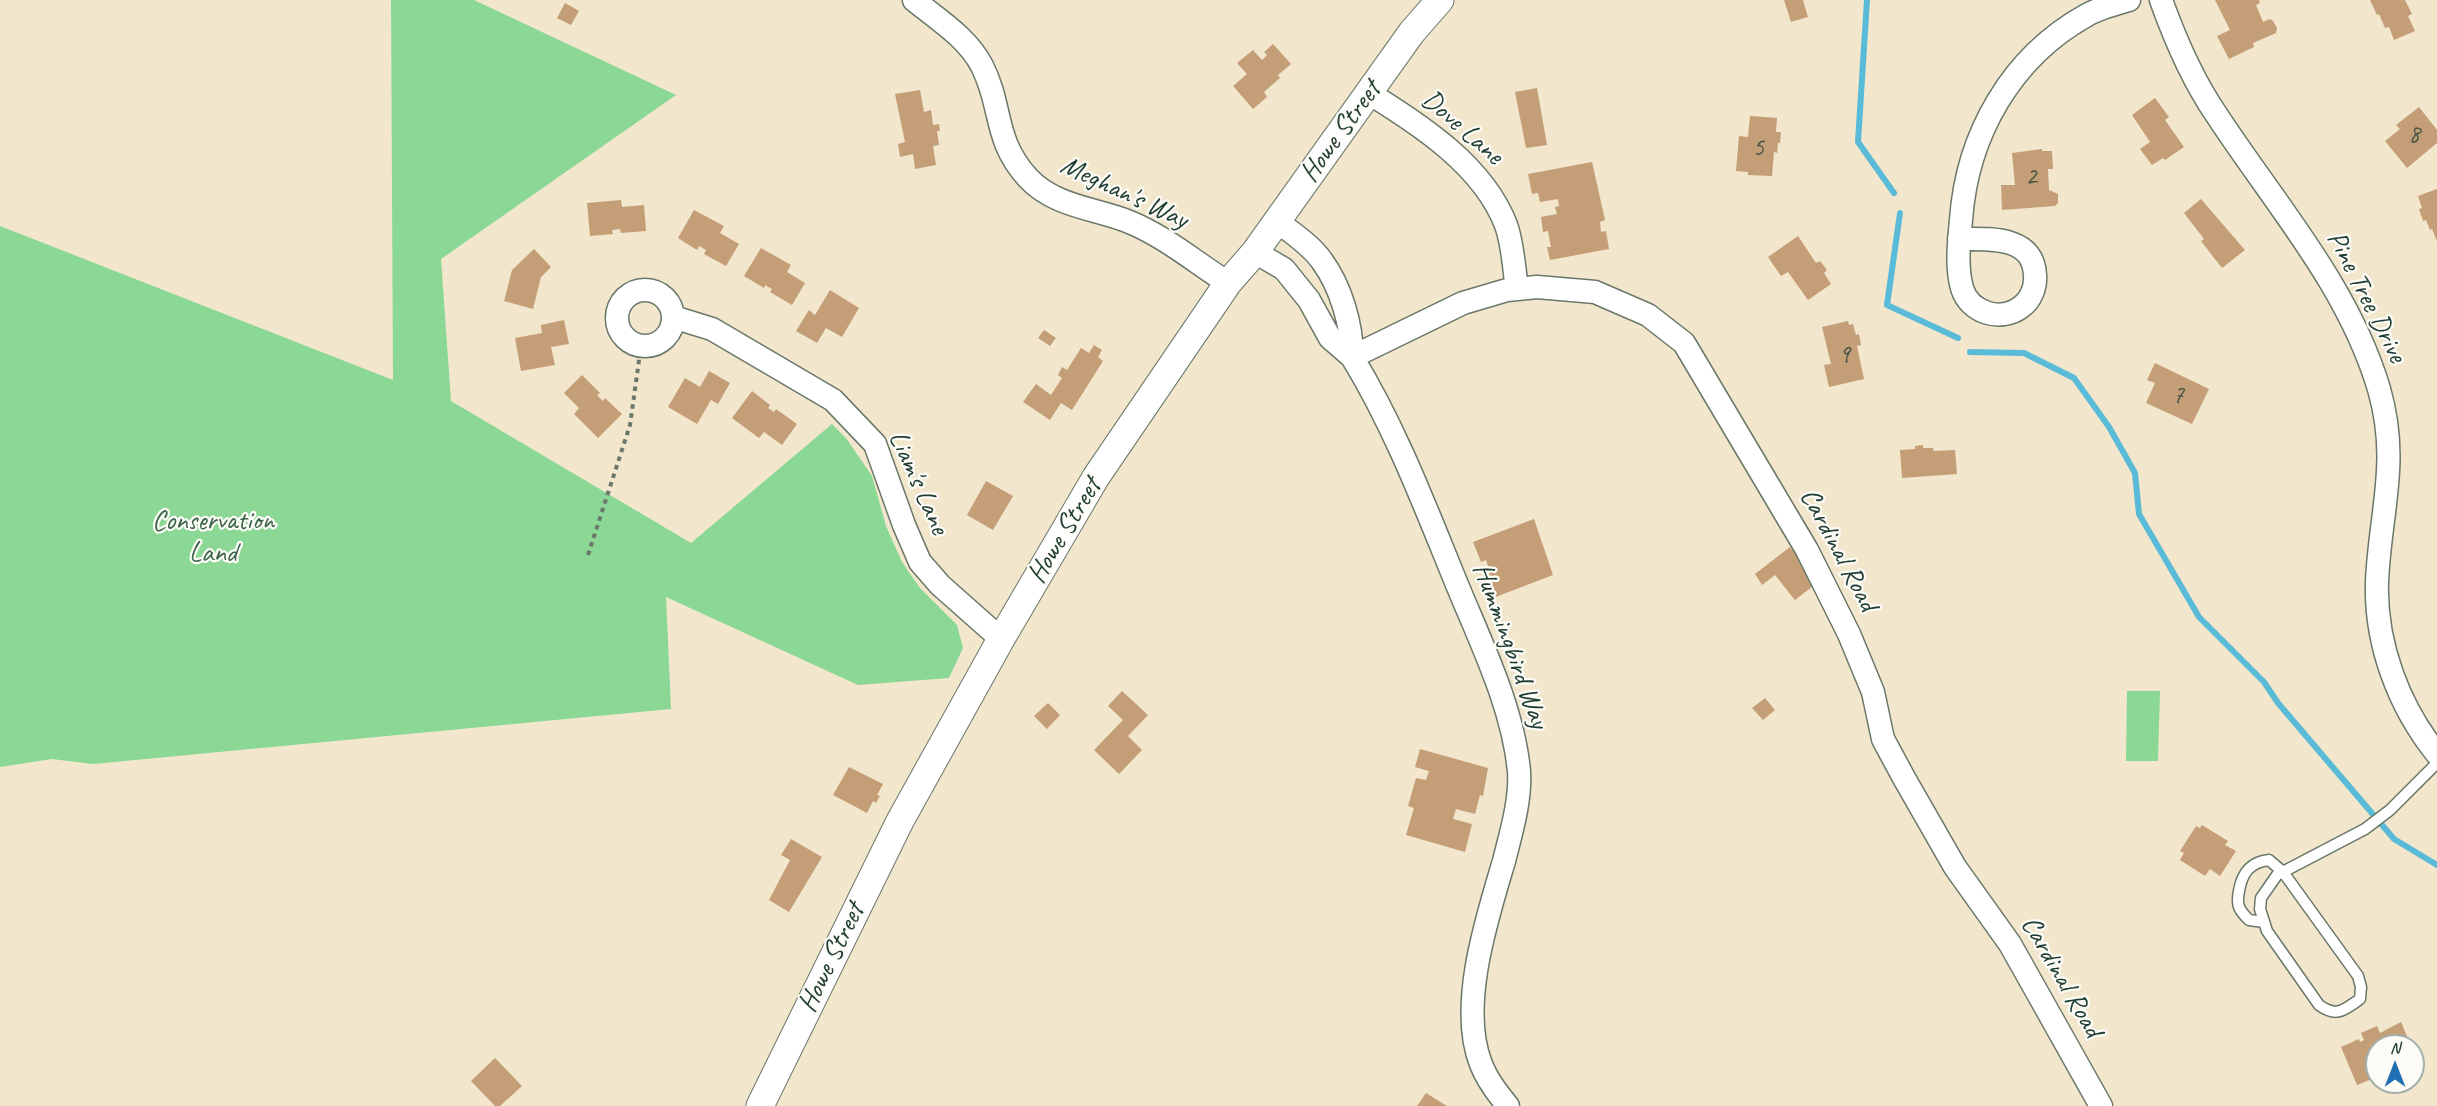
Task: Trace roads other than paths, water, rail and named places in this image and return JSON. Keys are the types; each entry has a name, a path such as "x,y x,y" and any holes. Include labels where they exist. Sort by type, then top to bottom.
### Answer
{"street":[{"name":"Meghan's Way","path":"914,0 972,50 988,79 1007,148 1031,180 1068,204 1127,222 1155,236 1228,283"},
{"name":"Howe Street","path":"760,1106 900,821 1001,639 1096,477 1228,283 1255,252 1413,32 1440,0"},
{"path":"1959,239 1966,178 1971,158 1985,122 2000,96 2039,50 2063,31 2088,14 2129,0"},
{"name":"Pine Tree Drive","path":"2160,0 2199,87 2306,243 2355,328 2370,363 2386,418 2389,443 2388,494 2377,584 2382,633 2402,701 2424,739 2437,754"},
{"name":"Dove Lane","path":"1369,93 1429,135 1479,178 1494,199 1506,227 1516,289"},
{"name":"Hummingbird Way","path":"1277,221 1321,259 1329,272 1348,323 1352,339 1352,357"},
{"name":"Hummingbird Way","path":"1255,252 1284,269 1309,300 1330,339 1352,357 1366,380 1412,473 1479,636 1512,732 1519,773 1516,803 1508,843 1492,900 1471,1006 1474,1041 1480,1063 1487,1079 1508,1106"},
{"name":"Cardinal Road","path":"1352,357 1463,303 1483,296 1537,287 1595,292 1648,315 1684,343 1807,550 1849,634 1873,692 1883,739 1904,778 1955,867 2010,944 2101,1106"},
{"path":"646,289 654,291 668,301 673,317 672,327 660,342 641,346 624,336 619,328 618,309 630,294 646,289"},
{"name":"Liam's Lane","path":"673,317 712,329 833,400 875,444 920,562 940,585 1001,639"}],"lane":[{"path":"2264,922 2249,920 2239,908 2241,878 2249,867 2259,861 2269,860 2283,872 2358,976 2361,987 2360,999 2341,1012 2329,1012 2319,1005 2267,931 2260,909 2261,897 2277,875 2283,872 2365,829 2390,810 2437,763"}],"waterway":[{"path":"1867,0 1858,142 1894,193"},
{"path":"1900,213 1887,305 1958,338"},
{"path":"1970,352 2024,353 2074,378 2109,427 2135,473 2139,514 2199,617 2264,682 2278,703 2394,839 2437,865"}],"park label":[{"name":"Conservation Land","path":"213,538"}]}
